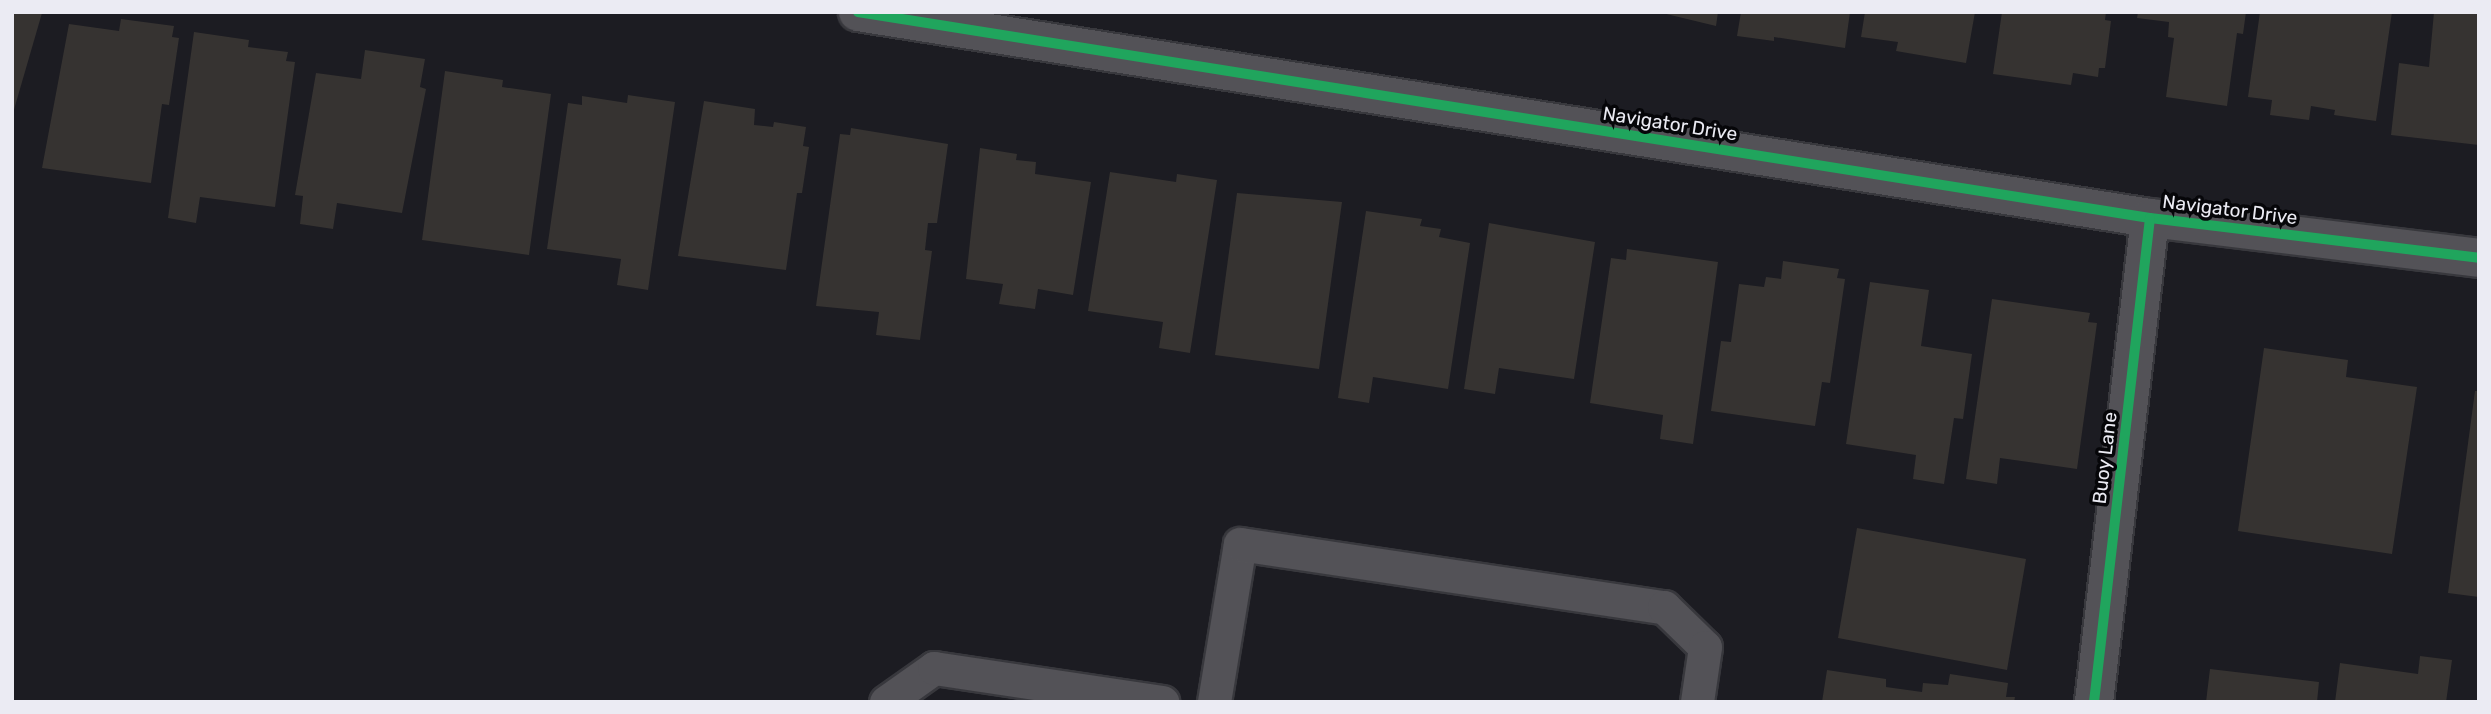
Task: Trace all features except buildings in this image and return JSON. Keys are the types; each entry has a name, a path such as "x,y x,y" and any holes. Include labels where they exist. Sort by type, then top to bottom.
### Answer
{"street":[{"name":"Navigator Drive","path":"858,12 2150,218 2479,258"},
{"name":"Buoy Lane","path":"2094,702 2150,218"}],"lane":[{"path":"1214,702 1240,544 1664,607 1705,647 1697,702"},
{"path":"886,702 934,668 1162,702"}],"cycle path":[{"path":"858,12 2150,218 2479,258"},
{"path":"2094,702 2150,218"}]}
